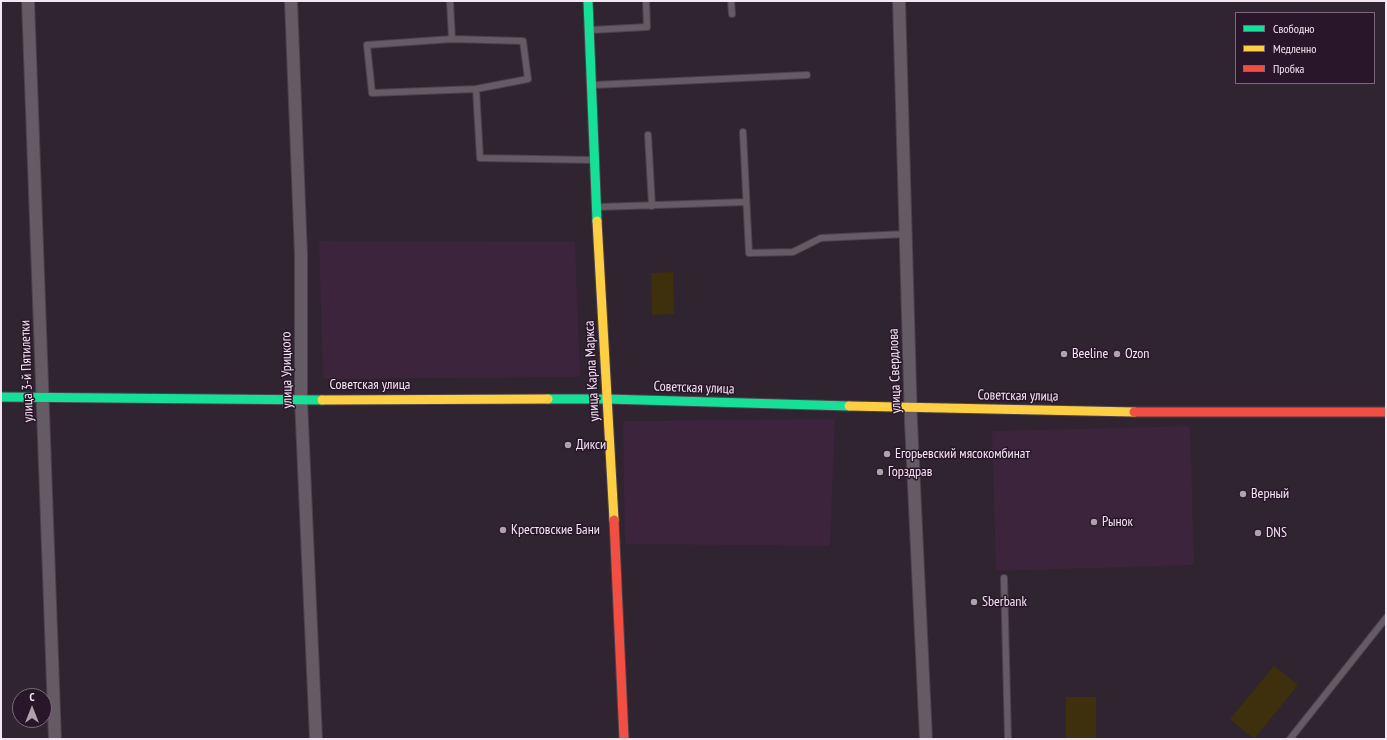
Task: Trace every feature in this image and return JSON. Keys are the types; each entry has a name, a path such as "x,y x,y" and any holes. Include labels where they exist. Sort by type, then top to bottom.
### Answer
{"street":[{"name":"улица 3-й Пятилетки","path":"28,1 55,739"},
{"name":"улица Урицкого","path":"291,1 301,255 301,400 316,739"},
{"name":"улица Карла Маркса","path":"588,1 594,160 613,490 624,739"},
{"name":"улица Свердлова","path":"899,1 911,408 926,739"},
{"name":"Советская улица","path":"1,397 301,400 607,398 911,408 1134,412 1386,412"}],"lane":[{"path":"450,1 452,39"},
{"path":"589,30 647,28 646,1"},
{"path":"731,1 732,14"},
{"path":"452,39 523,41 528,79 476,89 372,93 367,45 452,39"},
{"path":"591,85 807,75"},
{"path":"476,89 480,158 594,160"},
{"path":"743,132 749,253 793,252 821,238 906,234"},
{"path":"648,135 652,206"},
{"path":"597,207 746,202"},
{"path":"1004,578 1008,739"},
{"path":"1290,739 1386,618"}],"shaded area":[{"path":"319,241 575,242 580,377 323,379"},
{"path":"673,272 674,314 652,315 651,273"},
{"path":"835,419 830,546 625,544 623,421"},
{"name":"Рынок","path":"1190,426 1194,565 996,571 992,431"},
{"path":"1274,666 1298,685 1254,739 1230,719"},
{"path":"1066,697 1096,697 1096,739 1066,739"}],"traffic: fast":[{"path":"588,1 597,221"},
{"path":"1,397 322,400"},
{"path":"548,399 607,399 849,406"}],"traffic: slow":[{"path":"597,221 614,520"},
{"path":"322,400 548,399"},
{"path":"849,406 1134,412"}],"traffic: jam":[{"path":"1134,412 1386,412"},
{"path":"614,520 624,739"}],"place":[{"name":"Beeline","path":"1064,354"},
{"name":"Ozon","path":"1117,354"},
{"name":"Дикси","path":"568,445"},
{"name":"Егорьевский мясокомбинат","path":"887,454"},
{"name":"Горздрав","path":"880,472"},
{"name":"Верный","path":"1243,494"},
{"name":"Рынок","path":"1094,522"},
{"name":"Крестовские Бани","path":"503,530"},
{"name":"DNS","path":"1258,533"},
{"name":"Sberbank","path":"974,602"}]}
